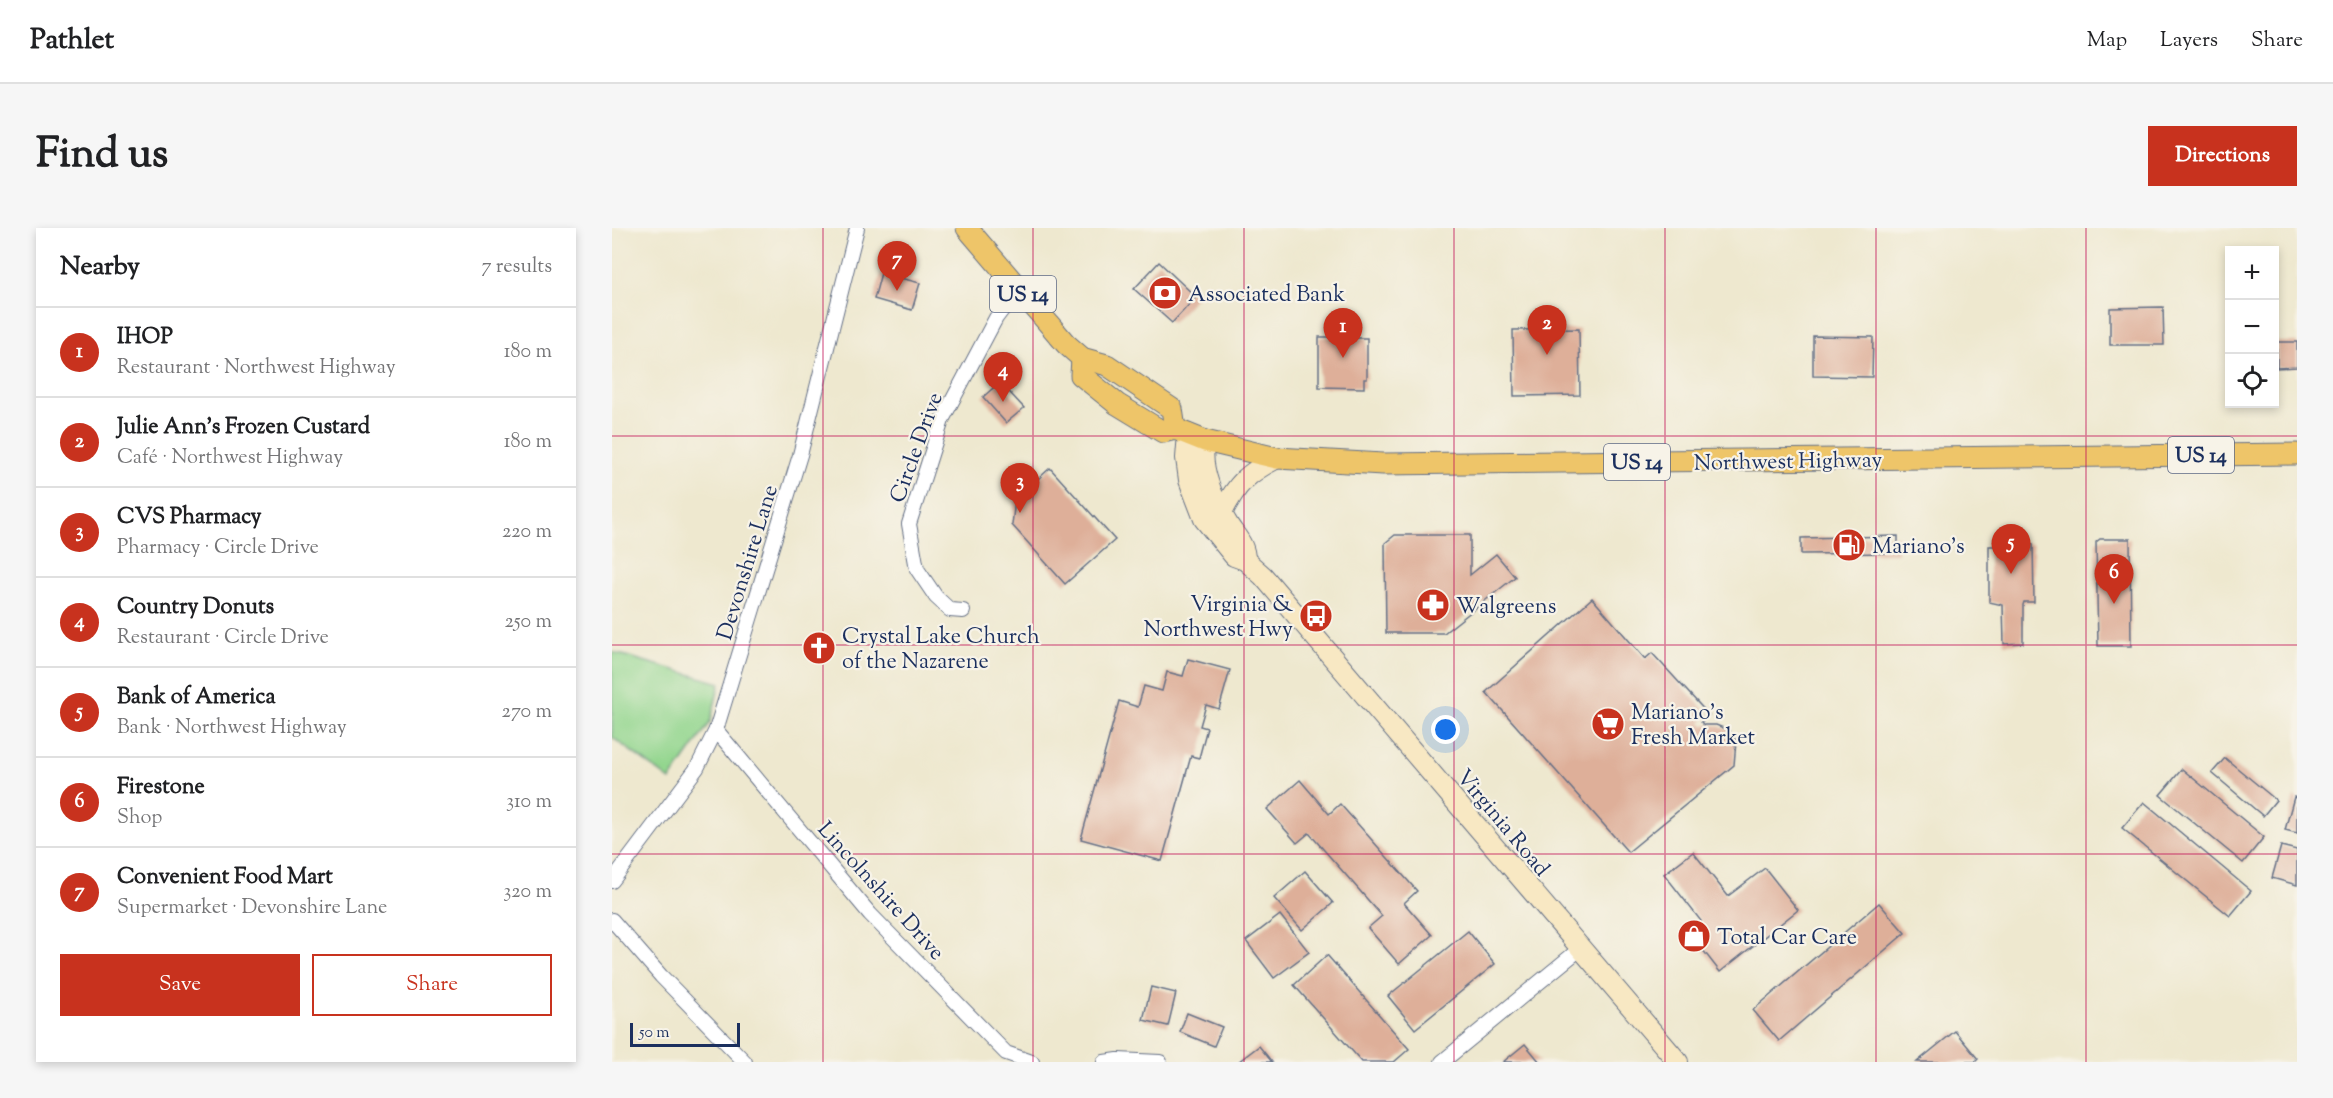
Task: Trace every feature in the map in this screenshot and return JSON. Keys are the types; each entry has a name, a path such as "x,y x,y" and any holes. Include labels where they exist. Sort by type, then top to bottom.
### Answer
{"main road":[{"name":"US 14","path":"967,228 1018,289 1082,358 1107,365 1172,410 1189,435"},
{"name":"Northwest Highway","path":"1189,435 1277,458 1383,465 2297,454"}],"street":[{"name":"Devonshire Lane","path":"612,880 697,768 716,730 800,455 857,228"},
{"name":"Circle Drive","path":"963,611 950,610 936,597 917,569 909,524 942,420 996,318 1018,289"},
{"name":"Virginia Road","path":"1189,435 1203,461 1222,513 1245,549 1245,560"},
{"name":"Virginia Road","path":"1189,435 1186,458 1196,501 1204,519 1234,556 1245,560 1263,576 1678,1062"},
{"path":"1222,513 1233,490 1244,478 1277,458"},
{"name":"Lincolnshire Drive","path":"716,730 870,914 1006,1053 1032,1062"},
{"path":"612,920 661,976 745,1062"},
{"path":"1442,1062 1581,948"},
{"path":"1104,1062 1160,1062"}],"green space":[{"path":"612,652 720,683 710,723 670,780 612,737"}],"building":[{"name":"Associated Bank","path":"1159,262 1196,297 1172,323 1134,289"},
{"path":"881,273 920,283 912,310 874,299"},
{"path":"2163,307 2164,345 2110,345 2110,308"},
{"path":"1579,329 1580,395 1514,396 1513,330"},
{"path":"1331,333 1356,333 1356,338 1367,338 1367,379 1364,379 1364,388 1319,387 1319,337 1331,337"},
{"path":"1813,336 1873,337 1872,377 1813,376"},
{"path":"2279,342 2297,342 2297,367 2279,368"},
{"path":"1000,382 1024,408 1006,423 983,397"},
{"path":"1050,468 1115,540 1065,584 1012,525 1015,500"},
{"name":"Walgreens","path":"1395,535 1470,535 1470,575 1496,554 1515,577 1444,633 1386,633 1385,543"},
{"name":"Mariano's","path":"1898,536 1898,553 1801,554 1801,538"},
{"path":"2100,539 2130,539 2131,646 2098,646 2096,542"},
{"path":"2011,541 2033,544 2034,602 2024,602 2023,605 2023,643 2004,644 2003,605 1989,602 1989,546 2012,546"},
{"name":"Mariano's Fresh Market","path":"1592,598 1645,659 1652,653 1709,715 1701,722 1704,725 1716,725 1729,730 1736,741 1734,765 1628,852 1486,692"},
{"path":"1188,659 1230,670 1219,709 1206,705 1200,726 1207,728 1199,758 1191,756 1162,861 1081,839 1119,701 1138,707 1144,686 1162,691 1167,672 1183,676"},
{"path":"2225,758 2276,800 2263,816 2212,773"},
{"path":"2182,769 2264,837 2243,863 2160,795"},
{"path":"1300,780 1329,814 1340,804 1417,891 1404,903 1432,935 1399,964 1368,928 1382,916 1309,833 1297,843 1267,809"},
{"path":"2294,797 2297,798 2297,833 2285,830"},
{"path":"2144,802 2251,891 2230,916 2122,828"},
{"path":"2281,846 2297,850 2297,885 2272,878"},
{"path":"1693,852 1728,896 1765,868 1798,910 1720,972 1688,931 1701,921 1664,874"},
{"path":"1305,871 1333,903 1302,930 1274,898"},
{"path":"1879,903 1905,933 1779,1041 1753,1010"},
{"path":"1280,915 1309,952 1274,978 1246,941"},
{"path":"1468,931 1495,964 1415,1029 1388,996"},
{"path":"1327,955 1409,1049 1394,1062 1362,1062 1294,985"},
{"path":"1151,987 1176,993 1168,1026 1143,1020"},
{"path":"1187,1013 1222,1027 1214,1046 1180,1032"},
{"path":"1955,1031 1978,1059 1975,1062 1917,1062"},
{"path":"1525,1044 1540,1062 1503,1062"},
{"path":"1259,1046 1272,1062 1238,1062"}],"place":[{"name":"Convenient Food Mart","path":"897,291"},
{"name":"Associated Bank","path":"1165,293"},
{"name":"Julie Ann's Frozen Custard","path":"1547,355"},
{"name":"IHOP","path":"1343,358"},
{"name":"Country Donuts","path":"1003,402"},
{"name":"CVS Pharmacy","path":"1020,513"},
{"name":"Mariano's","path":"1849,545"},
{"name":"Bank of America","path":"2011,574"},
{"name":"Firestone","path":"2114,604"},
{"name":"Walgreens","path":"1433,605"},
{"name":"Virginia & Northwest Hwy","path":"1316,616"},
{"name":"Crystal Lake Church of the Nazarene","path":"819,648"},
{"name":"Mariano's Fresh Market","path":"1608,724"},
{"name":"Total Car Care","path":"1694,936"}]}
